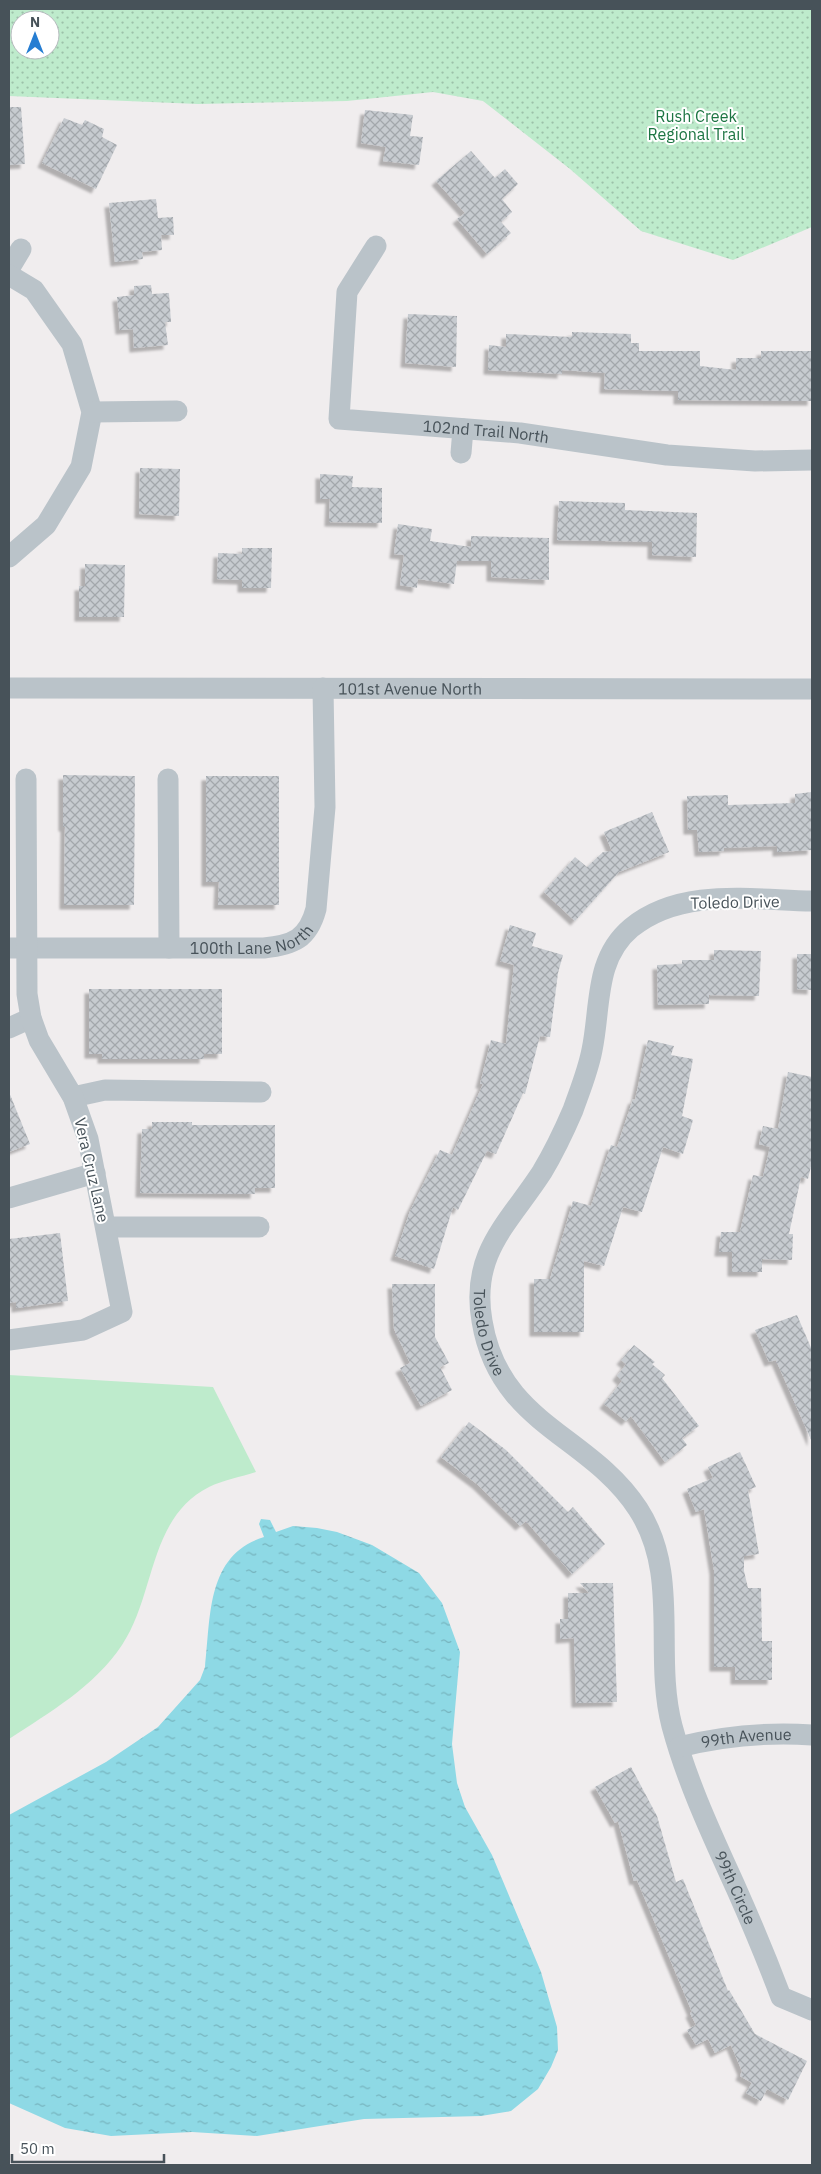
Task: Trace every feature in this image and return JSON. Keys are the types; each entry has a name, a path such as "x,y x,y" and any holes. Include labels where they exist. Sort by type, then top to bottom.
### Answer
{"street":[{"name":"102nd Trail North","path":"376,246 347,292 339,419 520,433 667,455 755,461 812,460"},
{"path":"9,269 21,249"},
{"path":"9,275 34,290 72,344 92,412 80,467 46,525 9,557"},
{"path":"92,412 177,411"},
{"path":"461,453 463,429"},
{"name":"101st Avenue North","path":"9,688 812,689"},
{"name":"100th Lane North","path":"17,948 279,946 292,942 305,934 312,923 316,909 324,807 323,688"},
{"name":"Vera Cruz Lane","path":"9,1340 83,1330 122,1312 88,1139 73,1097 39,1040 31,1018 17,948 26,779"},
{"path":"168,779 169,948"},
{"name":"Toledo Drive","path":"679,1747 667,1703 664,1676 664,1586 660,1561 650,1534 639,1512 624,1491 538,1419 501,1378 492,1358 481,1320 480,1295 484,1270 491,1246 504,1222 540,1174 557,1146 571,1114 583,1083 592,1049 604,968 613,948 628,930 645,918 668,906 697,900 812,901"},
{"path":"9,1028 31,1018"},
{"path":"73,1097 105,1090 261,1092"},
{"path":"9,1198 95,1173"},
{"path":"106,1227 258,1227"},
{"name":"99th Avenue","path":"679,1747 714,1738 788,1733 812,1735"},
{"name":"99th Circle","path":"679,1747 698,1804 750,1920 781,1997 812,2010"}],"green space":[{"name":"Rush Creek Regional Trail","path":"9,9 812,9 812,227 733,260 641,231 570,169 483,101 433,92 347,101 198,104 9,96"},
{"path":"9,1375 213,1387 256,1472 209,1487 189,1501 174,1518 164,1537 133,1625 111,1660 70,1698 9,1739"}],"water":[{"path":"261,1519 270,1520 276,1532 293,1526 317,1528 337,1532 372,1545 419,1573 442,1603 460,1652 452,1744 457,1783 465,1807 492,1855 541,1972 557,2027 558,2050 551,2067 538,2089 511,2111 481,2116 364,2119 257,2136 192,2132 111,2136 65,2128 9,2103 9,1815 106,1762 158,1727 200,1680 205,1667 211,1608 221,1573 231,1558 245,1546 264,1537 259,1524"}],"building":[{"path":"9,107 21,107 25,164 9,165"},
{"path":"365,110 413,115 410,136 423,137 419,165 383,161 386,147 361,143"},
{"path":"64,118 82,125 85,120 104,129 102,137 117,145 96,189 42,163"},
{"path":"471,151 495,178 505,169 518,184 502,199 512,212 501,222 511,233 487,254 457,219 465,213 436,181"},
{"path":"156,199 158,218 173,217 174,235 161,235 162,250 142,252 143,259 115,262 109,203"},
{"path":"151,285 152,294 169,293 171,322 165,322 168,345 134,348 133,329 120,330 117,297 134,295 134,286"},
{"path":"408,314 457,316 456,367 405,363"},
{"path":"572,332 631,334 631,343 639,343 639,351 700,351 700,366 736,370 736,358 761,358 761,351 812,351 812,401 678,400 678,391 604,389 605,373 562,370 562,374 488,370 489,345 506,347 506,334 572,337"},
{"path":"140,468 180,469 179,516 139,514"},
{"path":"320,474 353,476 352,487 382,488 382,523 329,522 330,499 320,499"},
{"path":"559,501 625,503 625,510 697,513 696,557 652,555 652,542 557,540"},
{"path":"398,524 432,529 430,541 471,547 471,536 549,538 549,580 491,577 491,561 457,561 454,584 418,579 417,588 400,585 404,555 394,554"},
{"path":"242,548 272,548 271,588 242,588 242,580 217,579 218,553 242,554"},
{"path":"85,564 125,565 124,617 79,617 79,586 85,586"},
{"path":"63,775 135,776 134,905 64,905 65,827 63,827"},
{"path":"206,776 279,776 279,905 218,905 219,882 206,882"},
{"path":"812,792 812,850 777,852 777,846 724,848 724,851 699,852 697,830 688,830 687,796 728,795 728,805 795,803 795,794"},
{"path":"652,812 669,852 619,872 575,921 544,892 575,857 587,867 603,852 612,851 604,832"},
{"path":"510,925 536,933 532,946 563,955 558,973 550,1037 540,1036 525,1094 523,1093 496,1154 487,1151 458,1210 453,1207 434,1269 395,1256 410,1211 440,1150 452,1155 483,1084 480,1084 491,1040 506,1044 514,965 500,961"},
{"path":"714,950 761,951 759,996 709,995 709,1004 658,1005 657,965 682,964 682,960 714,960"},
{"path":"797,954 812,954 812,990 797,989"},
{"path":"89,989 222,989 222,1054 204,1054 204,1059 102,1059 102,1054 89,1054"},
{"path":"648,1040 674,1046 671,1055 693,1059 682,1116 693,1120 683,1154 663,1147 642,1212 623,1207 604,1266 584,1261 584,1332 534,1332 534,1279 550,1279 573,1201 591,1206 611,1145 617,1147 633,1099 635,1100"},
{"path":"788,1072 812,1077 812,1162 808,1179 801,1177 789,1234 793,1234 792,1260 762,1259 762,1272 732,1272 732,1252 719,1252 721,1232 740,1232 753,1175 763,1177 770,1147 759,1144 763,1126 778,1129"},
{"path":"9,1092 30,1144 9,1152"},
{"path":"152,1122 192,1122 192,1125 275,1125 275,1188 255,1188 255,1194 140,1193 142,1129 152,1129"},
{"path":"60,1233 68,1301 16,1308 16,1302 9,1303 9,1239"},
{"path":"392,1284 435,1284 435,1337 449,1363 440,1367 452,1390 421,1406 400,1368 410,1363 394,1329"},
{"path":"797,1315 812,1350 812,1442 776,1360 769,1362 755,1330"},
{"path":"634,1345 655,1362 652,1364 665,1375 662,1378 699,1426 682,1438 687,1445 665,1462 631,1416 626,1421 604,1404 622,1381 617,1376 626,1364 621,1360"},
{"path":"469,1422 506,1450 568,1512 573,1507 605,1544 572,1574 526,1521 520,1526 477,1484 441,1457"},
{"path":"740,1452 756,1487 748,1490 759,1554 744,1556 744,1571 748,1588 761,1588 762,1641 772,1641 772,1680 735,1680 735,1667 714,1667 714,1570 704,1509 696,1512 687,1489 713,1478 708,1467"},
{"path":"580,1583 613,1583 617,1702 576,1703 574,1638 560,1639 560,1619 568,1619 568,1593 589,1593"},
{"path":"631,1767 657,1816 676,1882 683,1879 728,1991 755,2034 807,2061 788,2100 767,2089 761,2101 746,2093 752,2083 740,2076 742,2071 731,2045 715,2053 708,2039 696,2045 687,2030 696,2025 690,2013 692,2012 637,1880 634,1881 618,1821 615,1823 595,1787"}]}
